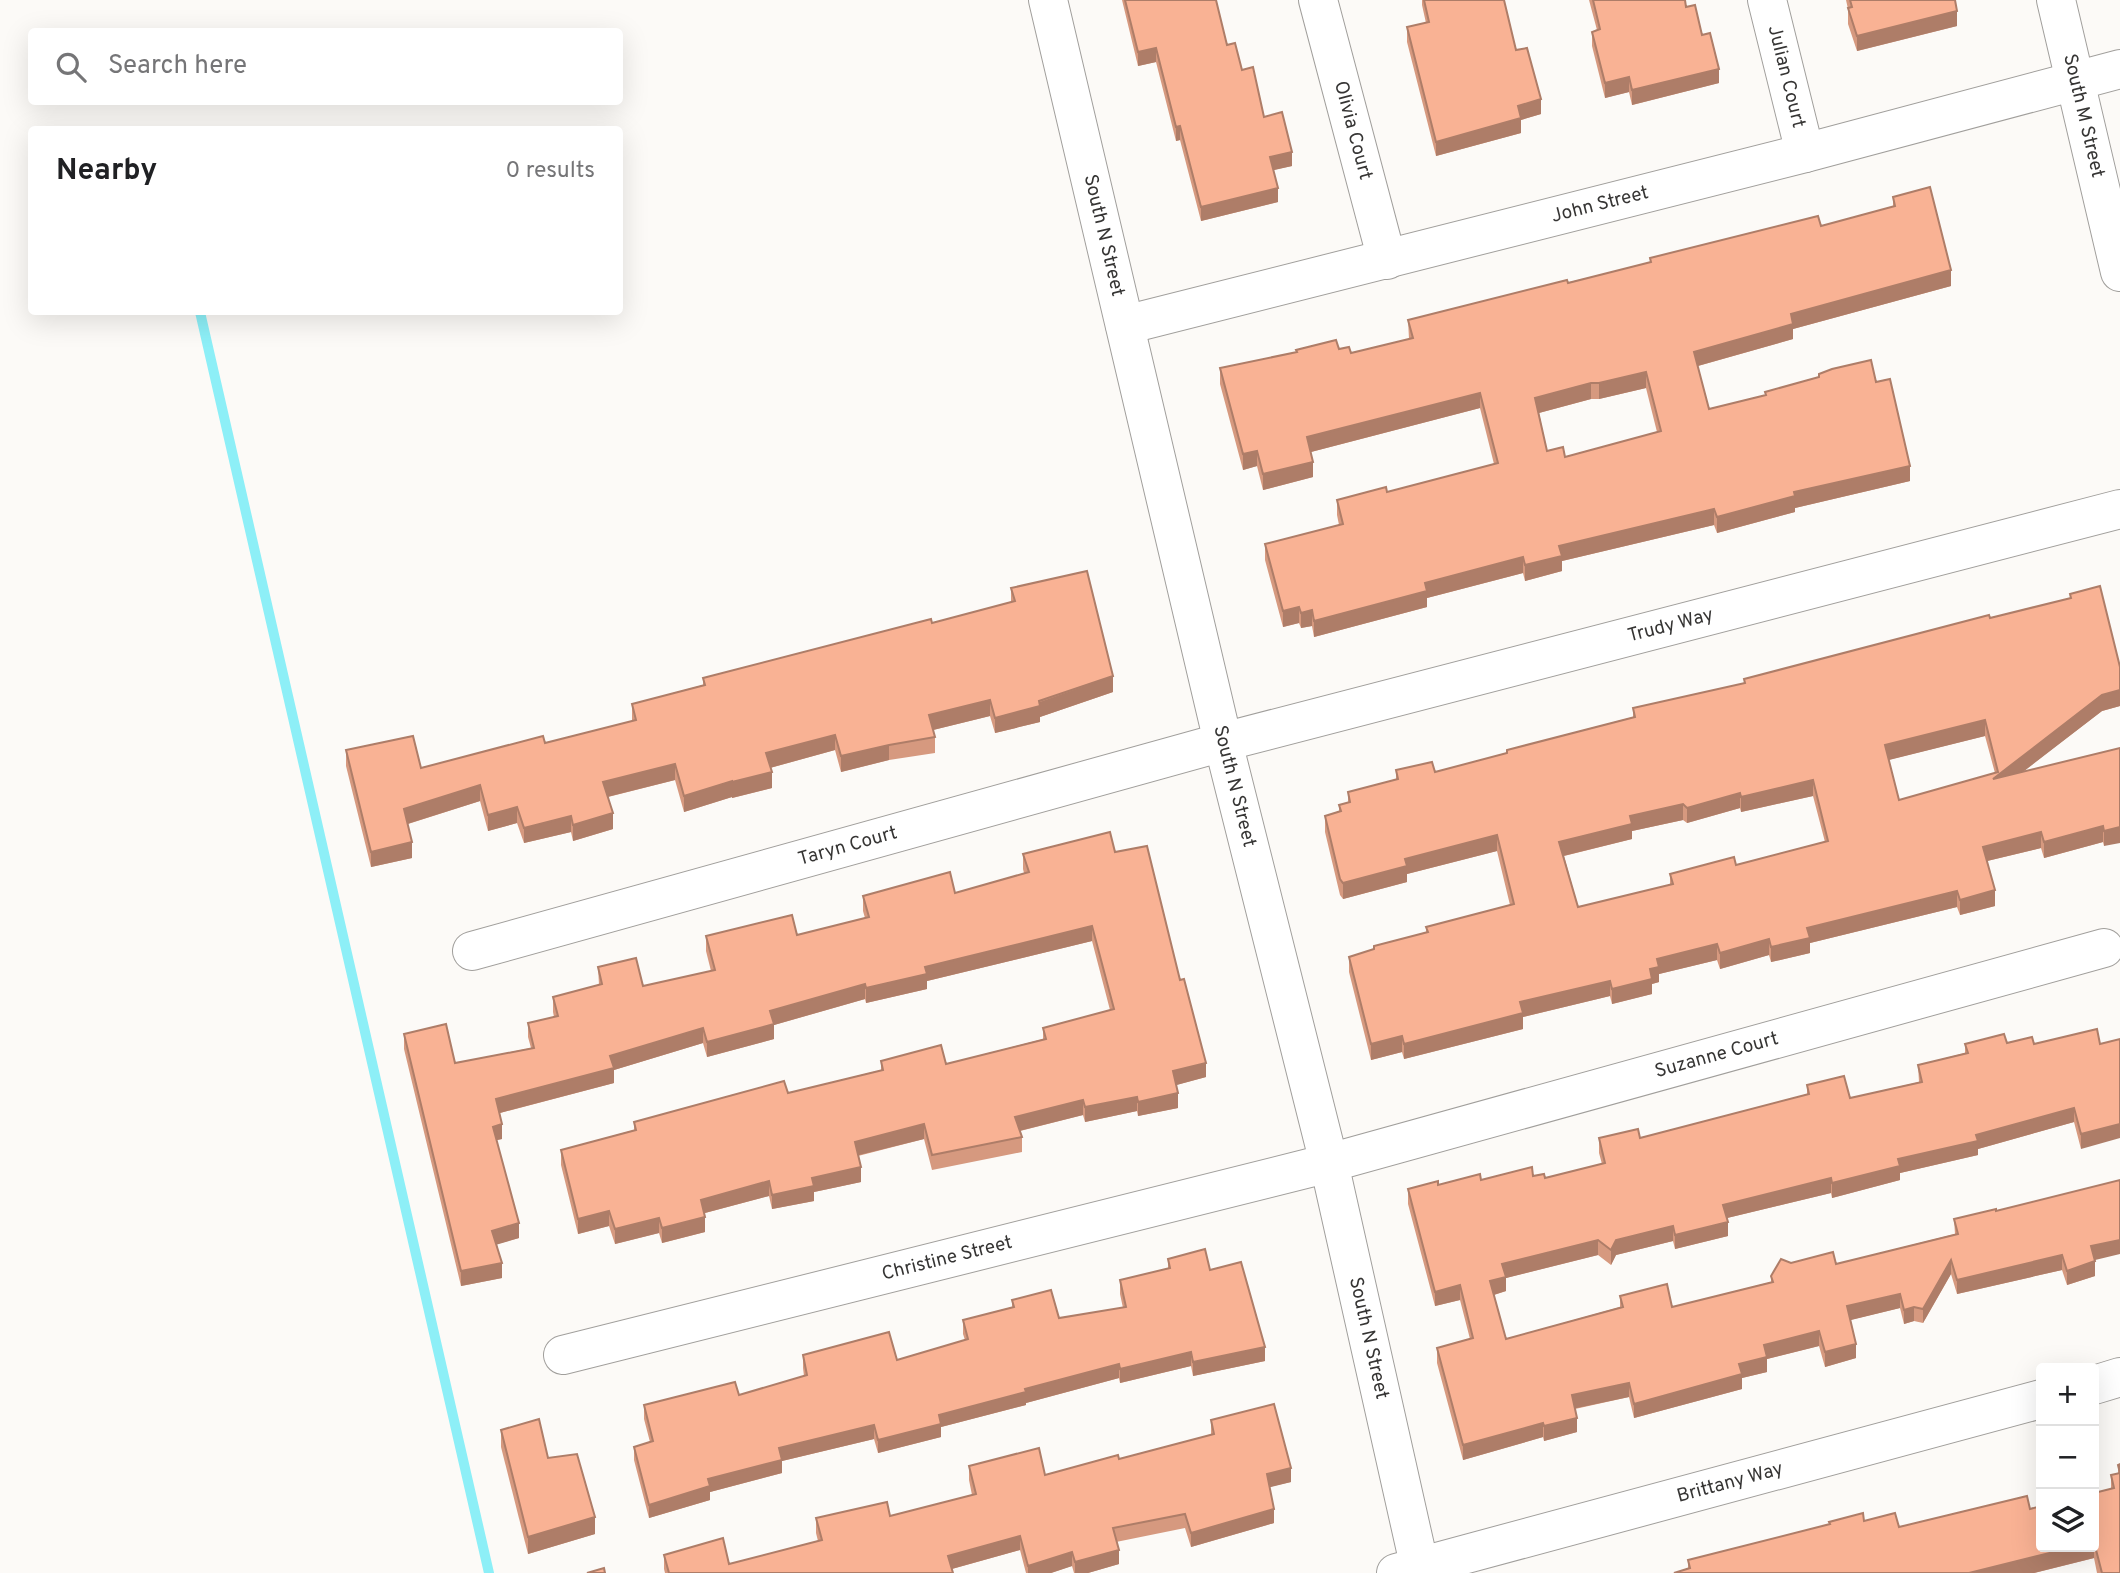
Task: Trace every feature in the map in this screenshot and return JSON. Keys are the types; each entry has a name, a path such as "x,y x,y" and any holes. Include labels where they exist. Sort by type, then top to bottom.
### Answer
{"street":[{"name":"South N Street","path":"1048,0 1223,741 1329,1163 1412,1571"},
{"name":"Olivia Court","path":"1318,0 1387,260"},
{"name":"Julian Court","path":"1767,0 1805,153"},
{"name":"South M Street","path":"2056,0 2120,272"},
{"name":"John Street","path":"1125,325 1805,153 2120,69"},
{"name":"Trudy Way","path":"1223,741 2120,509"},
{"name":"Taryn Court","path":"472,951 1223,741"},
{"name":"Suzanne Court","path":"1329,1163 2104,948"},
{"name":"Christine Street","path":"563,1355 1329,1163"},
{"path":"2099,1383 2120,1377"},
{"name":"Brittany Way","path":"1412,1571 2036,1400"}],"building":[{"path":"1125,0 1216,0 1227,45 1235,43 1242,70 1253,67 1264,117 1282,112 1292,152 1270,157 1278,188 1201,207 1180,126 1176,127 1156,48 1138,52"},
{"path":"1424,0 1504,0 1516,50 1527,48 1541,99 1518,106 1521,118 1436,142 1407,27 1429,22"},
{"path":"1593,0 1685,0 1686,7 1695,5 1702,35 1710,33 1719,69 1632,90 1629,77 1605,83 1592,32 1600,29"},
{"path":"1850,0 1955,0 1957,11 1857,36 1848,8 1852,7"},
{"path":"1930,187 1951,270 1791,314 1793,324 1694,352 1709,409 1766,395 1765,392 1819,377 1819,374 1832,369 1871,360 1876,382 1890,379 1910,466 1794,492 1795,496 1717,517 1714,509 1559,546 1562,556 1525,565 1523,557 1425,583 1427,591 1314,621 1312,610 1301,613 1299,607 1283,611 1265,544 1343,524 1337,500 1386,487 1387,492 1498,463 1480,393 1307,437 1313,462 1263,474 1257,451 1243,454 1220,368 1297,352 1296,350 1336,340 1339,349 1349,347 1351,353 1413,338 1408,320 1651,262 1650,258 1818,216 1821,226 1895,206 1893,197","holes":["1646,372 1661,431 1565,457 1563,447 1547,451 1535,398"]},
{"path":"1087,571 1113,676 1039,701 1040,706 995,718 990,700 929,715 935,737 841,756 835,735 766,753 772,772 684,796 675,764 603,782 613,813 573,825 571,816 524,828 517,807 488,815 480,785 404,809 412,842 371,852 346,750 413,736 421,768 543,736 545,743 636,720 632,704 705,685 703,678 931,619 932,623 1015,601 1011,588"},
{"path":"2100,586 2120,667 2120,690 2102,695 1993,779 2120,748 2120,827 2104,831 2103,826 2044,842 2041,832 1983,847 1995,890 1960,900 1957,891 1807,928 1810,938 1771,947 1769,939 1720,953 1717,944 1657,959 1659,967 1650,969 1652,979 1612,989 1610,981 1520,1002 1523,1013 1404,1044 1402,1036 1371,1044 1349,957 1374,949 1374,946 1428,932 1426,927 1514,904 1497,835 1405,859 1407,866 1343,883 1325,816 1341,811 1339,805 1350,802 1348,792 1398,779 1396,770 1432,762 1435,772 1507,753 1507,750 1635,717 1633,708 1745,683 1744,679 1989,615 1990,618 2071,598 2070,594","holes":["1985,720 1998,772 1899,800 1885,745","1813,780 1828,841 1736,865 1734,857 1670,874 1673,884 1578,907 1559,842 1632,824 1630,816 1683,804 1687,808 1740,793 1741,797"]},
{"path":"1110,832 1115,852 1147,846 1180,980 1184,979 1206,1063 1173,1071 1178,1093 1138,1102 1137,1097 1085,1107 1083,1100 1015,1117 1022,1137 932,1155 924,1124 855,1142 861,1167 812,1178 814,1186 772,1195 769,1181 701,1200 705,1217 662,1228 659,1218 615,1229 609,1211 578,1219 561,1150 636,1130 634,1122 784,1081 788,1093 883,1070 881,1061 941,1045 946,1064 1046,1039 1043,1028 1114,1009 1092,926 925,967 927,974 866,988 865,984 770,1011 774,1024 707,1042 703,1028 610,1056 614,1068 496,1099 502,1124 493,1127 519,1223 492,1231 502,1263 461,1271 404,1034 446,1024 455,1063 534,1048 528,1023 558,1016 553,997 602,984 598,967 636,958 643,986 715,970 706,936 792,915 797,935 869,917 863,896 950,872 955,893 1029,872 1023,854"},
{"path":"2097,1029 2100,1044 2120,1039 2120,1124 2081,1134 2074,1108 1976,1135 1978,1141 1898,1159 1900,1166 1832,1183 1831,1178 1723,1205 1728,1222 1675,1235 1673,1226 1616,1240 1611,1250 1598,1240 1502,1264 1506,1277 1490,1281 1506,1339 1623,1307 1620,1296 1667,1284 1672,1307 1773,1282 1771,1276 1781,1259 1791,1263 1833,1252 1836,1264 1958,1234 1954,1219 2120,1180 2120,1240 2091,1246 2095,1261 2067,1271 2062,1255 1957,1280 1951,1260 1923,1309 1914,1307 1904,1310 1900,1294 1847,1306 1856,1344 1825,1352 1819,1331 1764,1345 1767,1357 1739,1364 1742,1374 1634,1404 1629,1383 1572,1395 1577,1418 1544,1426 1543,1423 1463,1445 1437,1348 1473,1338 1460,1285 1435,1292 1408,1189 1438,1181 1438,1185 1480,1174 1481,1180 1532,1167 1533,1176 1544,1174 1545,1178 1605,1163 1599,1138 1638,1129 1640,1138 1809,1094 1807,1085 1844,1076 1850,1098 1922,1082 1918,1065 1968,1053 1965,1044 2004,1034 2007,1043 2032,1037 2034,1044"},
{"path":"1205,1249 1210,1270 1241,1262 1265,1347 1193,1362 1191,1352 1120,1369 1119,1364 939,1415 941,1424 878,1440 874,1425 779,1448 782,1460 708,1479 710,1486 649,1505 634,1447 653,1441 644,1405 735,1382 739,1395 807,1375 803,1355 889,1332 897,1360 968,1339 963,1320 1014,1307 1012,1300 1051,1290 1059,1318 1126,1307 1120,1280 1170,1268 1168,1259"},
{"path":"1274,1404 1291,1468 1267,1474 1274,1509 1191,1533 1185,1514 1113,1528 1119,1550 1075,1562 1072,1552 1028,1566 1020,1536 948,1556 953,1573 669,1573 664,1555 723,1538 729,1564 822,1540 816,1518 887,1502 890,1516 976,1494 969,1466 1039,1448 1045,1475 1118,1455 1119,1459 1214,1434 1211,1420"},
{"path":"539,1419 548,1458 577,1454 595,1517 528,1537 501,1430"},
{"path":"2120,1473 2120,1573 2102,1573 2097,1552 2099,1552 2099,1492 2114,1488 2111,1475"},
{"path":"2027,1496 2030,1509 2036,1507 2036,1552 2054,1552 1969,1573 1674,1573 1690,1568 1688,1560 1863,1513 1864,1521 1895,1513 1899,1527"},
{"path":"604,1568 605,1573 587,1573"}],"waterway":[{"path":"201,315 489,1573"}]}
